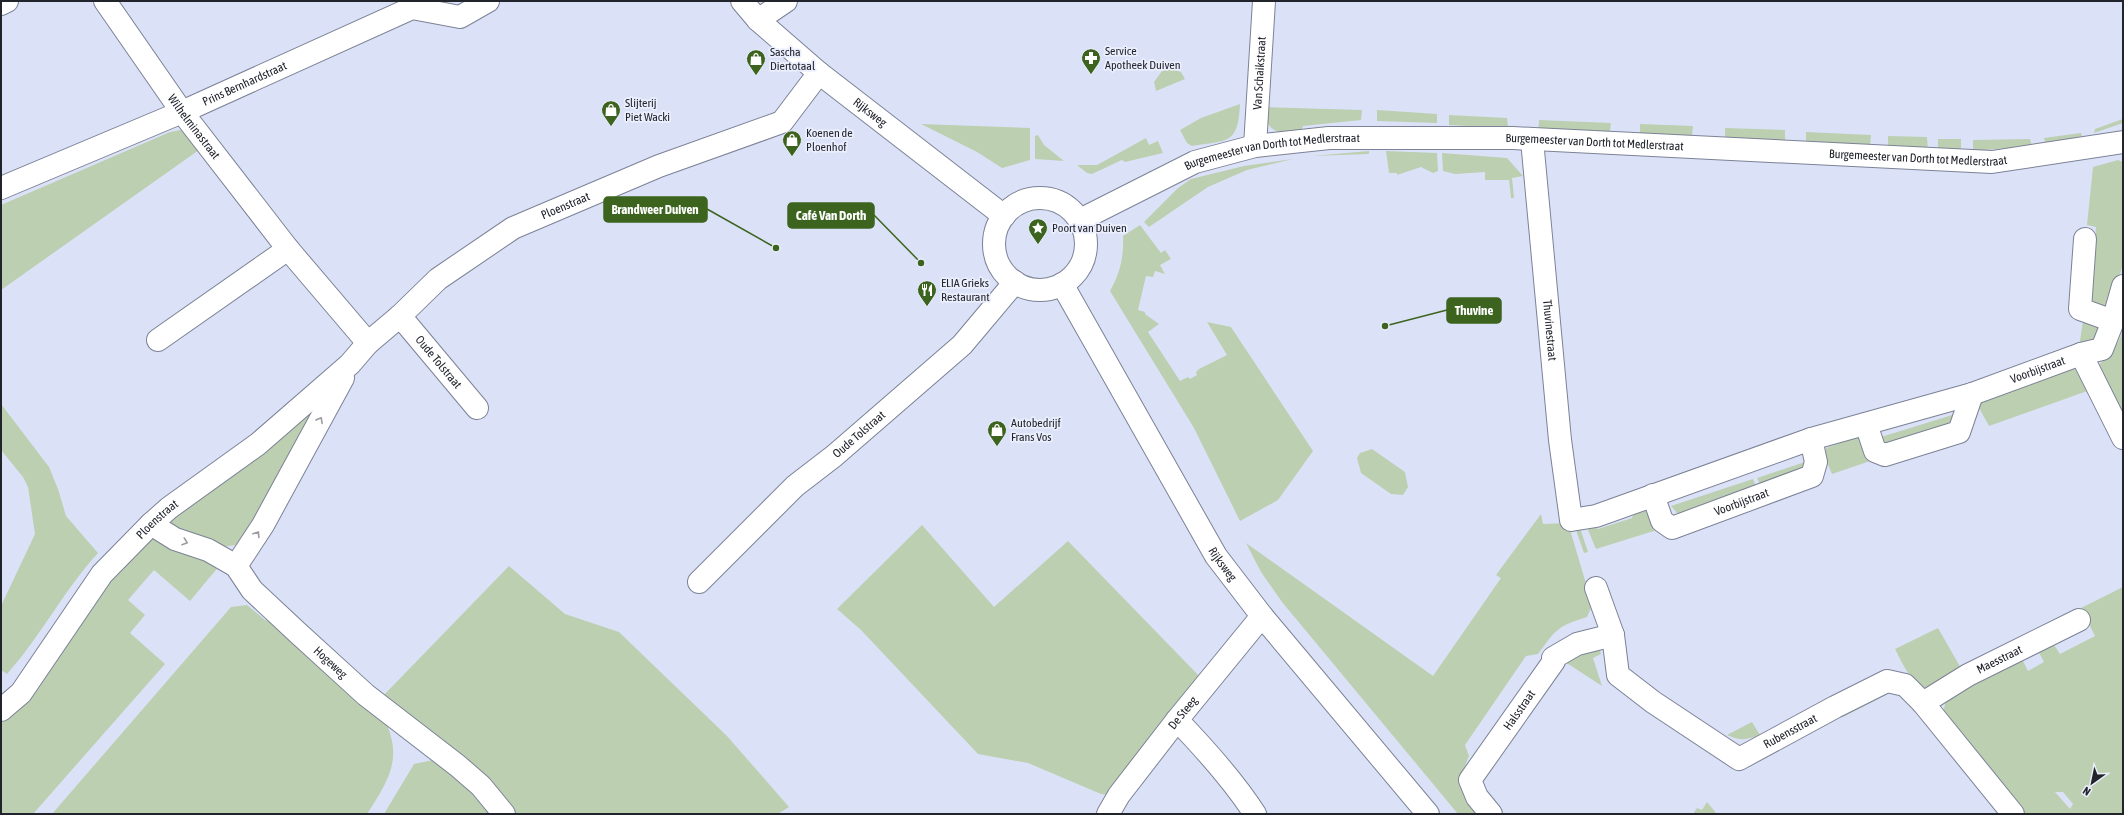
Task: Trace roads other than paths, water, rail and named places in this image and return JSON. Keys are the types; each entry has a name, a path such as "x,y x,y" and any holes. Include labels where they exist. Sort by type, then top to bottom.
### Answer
{"street":[{"path":"1,4 7,1"},
{"name":"Wilhelminastraat","path":"104,1 182,112 288,249 368,343"},
{"name":"Prins Bernhardstraat","path":"1,188 182,112 412,8 460,17 488,1"},
{"name":"Rijksweg","path":"742,1 758,20 819,73 1004,216"},
{"path":"758,20 786,1"},
{"name":"Van Schaikstraat","path":"1255,146 1264,1"},
{"name":"Ploenstraat","path":"1,710 20,693 102,574 151,524 169,508 258,444 350,364 368,343 400,316 438,279 513,228 659,166 782,122 819,73"},
{"name":"Burgemeester van Dorth tot Medlerstraat","path":"1080,220 1196,162 1255,146 1329,138 1514,138 1992,162 2123,142"},
{"name":"Thuvinestraat","path":"1532,140 1560,440 1571,520"},
{"path":"1046,198 1058,201 1080,220 1085,237 1085,253 1078,270 1062,284 1049,288 1035,289 1024,287 1015,282 1005,273 997,260 995,248 997,229 1004,216 1012,208 1024,201 1046,198"},
{"path":"2085,239 2080,309 2113,321 2123,286"},
{"path":"158,340 288,249"},
{"name":"Oude Tolstraat","path":"699,582 795,486 834,456 962,345 1015,282"},
{"name":"Rijksweg","path":"1062,284 1216,556 1262,616 1428,814"},
{"name":"Oude Tolstraat","path":"400,316 477,408"},
{"name":"Voorbijstraat","path":"1571,520 1596,516 1811,439 1972,394 2081,354 2102,349 2113,321"},
{"path":"2081,354 2123,438"},
{"name":"Ploenstraat","path":"236,566 263,525 350,364"},
{"path":"1866,424 1875,451 1885,455 1960,432 1972,394"},
{"name":"Voorbijstraat","path":"1653,495 1662,521 1672,528 1812,476 1816,462 1811,439"},
{"name":"Hogeweg","path":"151,524 175,539 208,550 236,566 252,590 298,633 366,695 458,766 481,786 504,814"},
{"name":"Rubensstraat","path":"1596,588 1612,635 1618,675 1653,702 1739,759 1835,707 1887,681 1906,685 1923,702 2004,811"},
{"name":"De Steeg","path":"1108,814 1120,795 1178,720 1262,616"},
{"name":"Maesstraat","path":"1923,702 1968,675 2079,620"},
{"name":"Halsstraat","path":"1491,814 1477,797 1470,780 1554,661 1553,658 1577,644 1612,635"},
{"path":"1178,720 1213,758 1240,791 1255,814"}],"place":[{"name":"Service Apotheek Duiven","path":"1091,75"},
{"name":"Sascha Diertotaal","path":"756,76"},
{"name":"Slijterij Piet Wacki","path":"611,127"},
{"name":"Koenen de Ploenhof","path":"792,157"},
{"name":"Poort van Duiven","path":"1038,245"},
{"name":"Brandweer Duiven","path":"776,248"},
{"name":"Café Van Dorth","path":"921,263"},
{"name":"ELIA Grieks Restaurant","path":"927,307"},
{"name":"Thuvine","path":"1385,326"},
{"name":"Autobedrijf Frans Vos","path":"997,447"}]}
